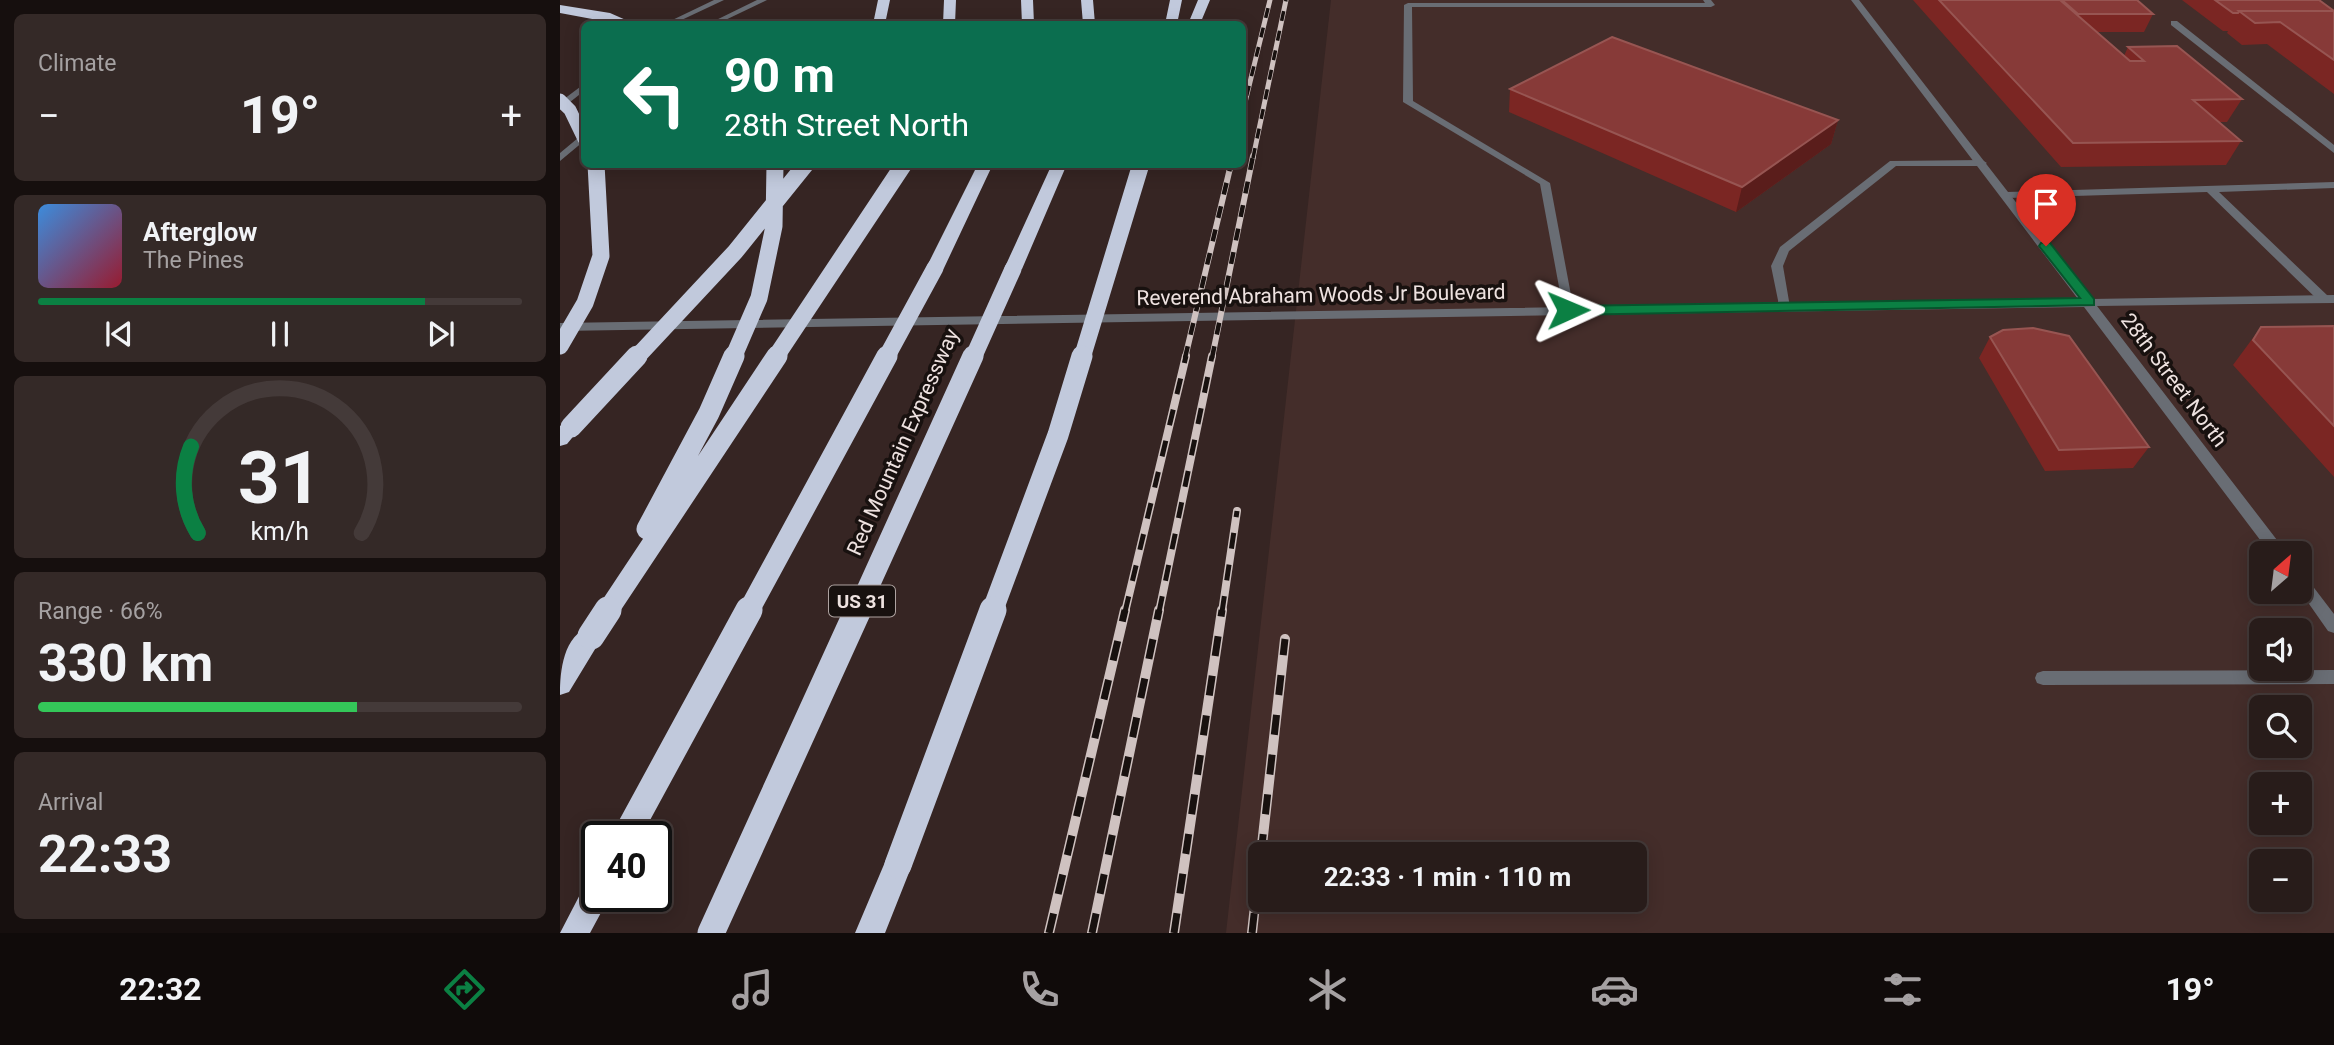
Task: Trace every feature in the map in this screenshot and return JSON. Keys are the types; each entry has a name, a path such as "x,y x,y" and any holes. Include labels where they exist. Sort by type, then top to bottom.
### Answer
{"highway":[{"path":"880,21 884,0"},
{"path":"949,21 950,0"},
{"path":"1027,0 1028,21"},
{"path":"1087,0 1088,21"},
{"path":"1172,21 1176,0"},
{"path":"1195,21 1204,0"},
{"path":"560,9 619,21"},
{"path":"560,100 570,110 581,131"},
{"path":"560,346 585,303 601,256 596,168"},
{"path":"590,636 709,413 759,298 774,226 775,168"},
{"path":"566,433 735,252 803,168"},
{"path":"560,684 901,168"},
{"path":"634,821 935,268 984,168"},
{"name":"Red Mountain Expressway","path":"711,933 1058,168"},
{"path":"870,933 898,865 1058,435 1140,168"},
{"path":"882,933 898,865"},
{"path":"574,933 586,912"}],"street":[{"path":"674,21 720,0"},
{"path":"718,21 763,0"},
{"path":"1568,310 1545,183 1408,102 1408,5 1711,5 1707,0"},
{"name":"28th Street North","path":"1855,0 2090,302 2270,541"},
{"path":"2174,23 2334,150"},
{"path":"560,107 581,90"},
{"path":"560,158 581,140"},
{"path":"1784,307 1777,266 1784,249 1894,163 1982,163"},
{"path":"2007,195 2334,185"},
{"path":"2210,189 2329,299"},
{"name":"Reverend Abraham Woods Jr Boulevard","path":"560,327 2329,299"},
{"path":"2312,596 2334,626"},
{"path":"2043,678 2334,677"}],"shaded area":[{"path":"1331,0 2334,0 2334,933 1226,933"}],"building":[{"path":"1939,0 2060,0 2130,61 2144,61 2128,47 2177,46 2242,99 2193,100 2241,141 2073,143"},
{"path":"2062,0 2137,0 2153,14 2078,14"},
{"path":"2215,0 2319,0 2334,11 2233,13"},
{"path":"2239,11 2334,11 2334,60 2280,22 2255,23"},
{"path":"1612,37 1838,120 1742,187 1510,89"},
{"path":"2334,326 2334,426 2253,340 2261,327"},
{"path":"2033,328 2069,336 2149,447 2059,450 1990,337 2003,330"}],"railway":[{"path":"1246,99 1270,0"},
{"path":"1253,158 1286,0"},
{"path":"1212,358 1253,156"},
{"path":"1185,358 1230,168"},
{"path":"1125,612 1186,356"},
{"path":"1159,612 1212,356"},
{"path":"1222,612 1237,511"},
{"path":"1049,933 1125,610"},
{"path":"1092,933 1159,610"},
{"path":"1174,933 1222,610"},
{"path":"1262,842 1285,639"},
{"path":"1252,933 1254,912"}],"route":[{"path":"1568,310 2090,302 2046,246"}]}
